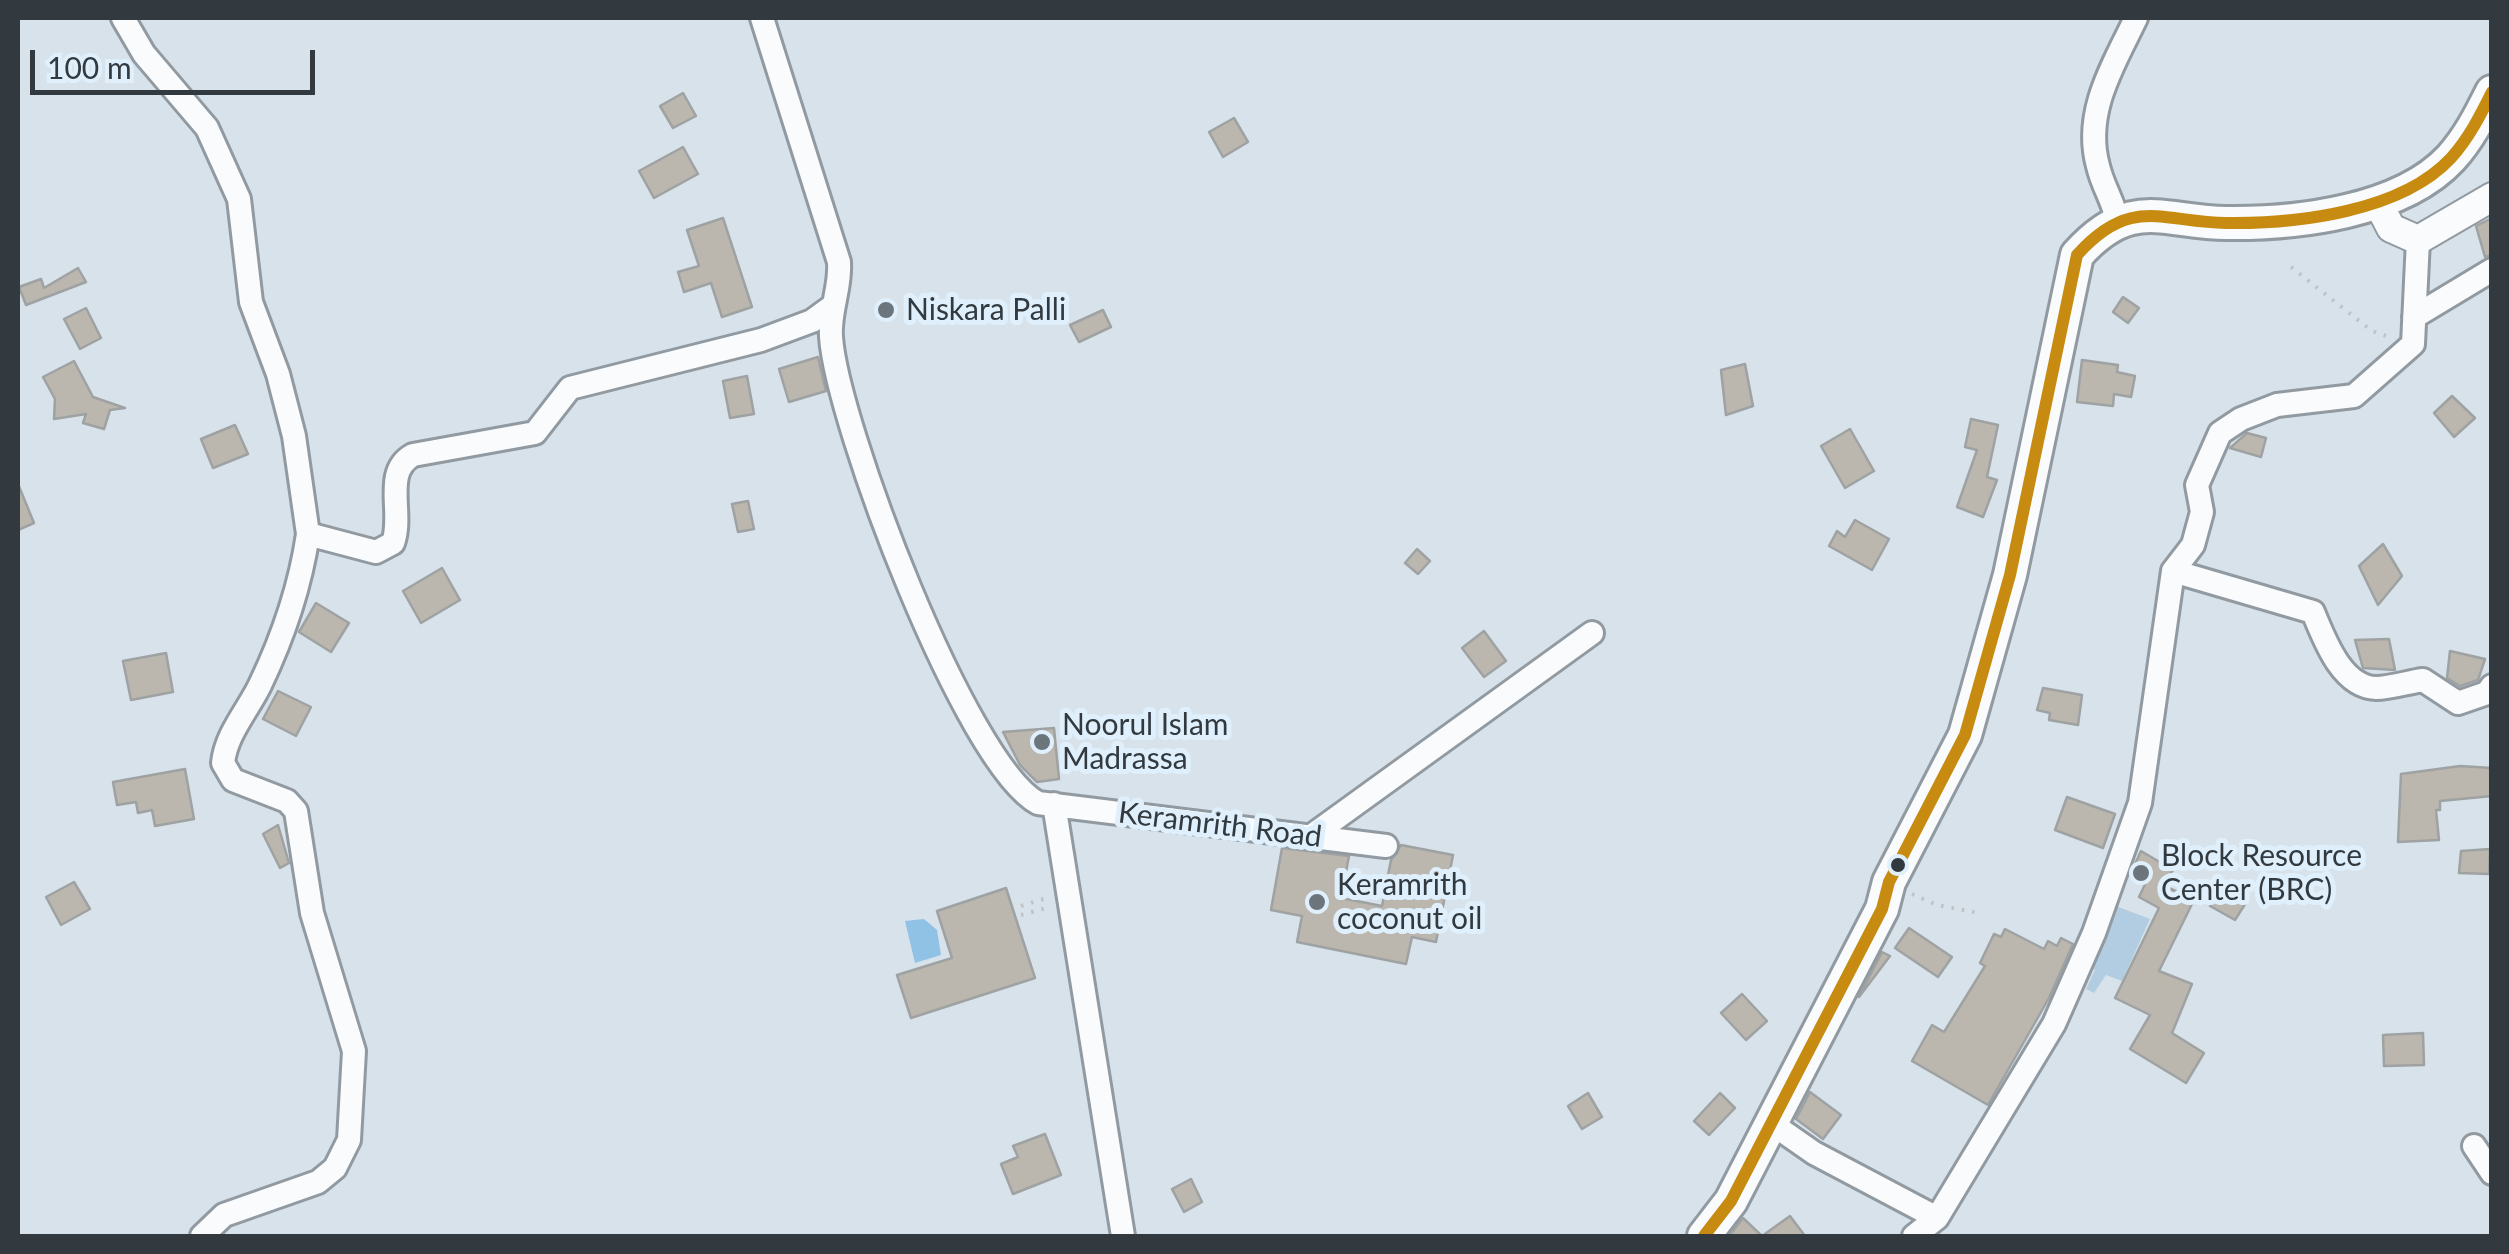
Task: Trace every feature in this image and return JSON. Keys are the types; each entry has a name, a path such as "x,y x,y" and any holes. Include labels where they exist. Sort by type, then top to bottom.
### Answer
{"main road":[{"path":"1704,1236 1731,1202 1879,915 1889,882 1965,735 2028,495 2062,338 2071,271 2090,241 2118,225 2153,213 2224,223 2307,217 2377,201 2421,182 2450,160 2474,128 2492,92"}],"street":[{"path":"123,18 125,28 144,54 207,128 239,199 251,302 278,374 294,436 308,534 300,585 275,654 231,738 223,763 233,780 287,801 301,824 312,913 354,1051 349,1140 335,1168 318,1182 224,1214 202,1236"},
{"path":"762,18 839,262 841,289 834,305 831,336 843,396 874,494 948,679 973,725 1023,794 1054,804 1123,1236"},
{"path":"2118,225 2115,202 2098,167 2094,130 2102,88 2136,18"},
{"path":"2418,240 2492,197"},
{"path":"2377,201 2391,228 2418,240"},
{"path":"1914,1236 1937,1218 2054,1024 2094,933 2140,803 2172,571 2193,545 2202,512 2197,486 2220,434 2241,419 2277,405 2354,396 2413,344 2418,240"},
{"path":"2414,317 2492,270"},
{"path":"308,534 376,552 393,544 400,524 394,472 400,462 413,455 535,433 570,388 761,340 812,321 834,305"},
{"path":"2172,571 2314,612 2333,658 2363,685 2375,688 2423,680 2458,703 2487,693 2492,686"},
{"path":"1310,836 1592,633"},
{"name":"Keramrith Road","path":"1054,804 1386,846"},
{"path":"1771,1123 1814,1153 1937,1218"},
{"path":"2474,1146 2492,1173"}],"path":[{"path":"2292,267 2372,331 2413,344"},
{"path":"1879,915 1896,921 1912,893 1938,906 1979,913"},
{"path":"1021,906 1068,896"},
{"path":"1021,915 1068,896"}],"shaded area":[{"path":"2116,906 2150,919 2122,981 2106,975 2094,993 2086,989 2095,970 2090,967"}],"water":[{"path":"924,919 937,930 941,955 915,963 905,921"}],"building":[{"path":"683,93 696,116 673,128 660,106"},
{"path":"1234,118 1248,142 1223,157 1209,132"},
{"path":"683,147 698,174 654,198 639,171"},
{"path":"723,218 752,307 722,317 711,283 684,292 678,272 699,266 687,230"},
{"path":"2492,218 2492,255 2485,257 2476,226"},
{"path":"78,268 86,282 26,305 19,287 41,279 44,288"},
{"path":"2123,297 2139,308 2128,323 2113,312"},
{"path":"86,308 101,338 80,349 64,319"},
{"path":"1103,310 1111,327 1079,342 1070,325"},
{"path":"818,357 826,391 789,402 779,369"},
{"path":"2082,360 2118,365 2117,372 2135,376 2131,397 2114,394 2113,406 2077,402"},
{"path":"74,361 93,397 125,408 110,410 104,429 83,423 86,414 54,419 55,399 43,377"},
{"path":"1745,364 1753,406 1726,415 1721,370"},
{"path":"747,376 754,414 730,418 723,381"},
{"path":"2452,396 2475,418 2454,437 2434,413"},
{"path":"1971,419 1998,425 1987,477 1997,480 1983,517 1957,507 1977,450 1965,447"},
{"path":"235,425 248,454 213,468 201,439"},
{"path":"1850,429 1874,471 1845,488 1821,446"},
{"path":"2247,433 2266,438 2261,457 2230,448"},
{"path":"18,484 34,523 18,530"},
{"path":"748,501 754,529 738,532 732,504"},
{"path":"1855,520 1889,539 1872,570 1829,546 1837,531 1845,537"},
{"path":"2383,544 2402,576 2378,605 2359,566"},
{"path":"1417,549 1430,561 1418,574 1405,563"},
{"path":"442,568 460,600 421,623 403,591"},
{"path":"316,603 349,623 331,652 299,632"},
{"path":"1484,631 1506,661 1484,677 1462,648"},
{"path":"2389,639 2395,670 2363,668 2355,640"},
{"path":"2450,651 2485,659 2478,680 2460,686 2447,678"},
{"path":"166,653 173,692 131,700 123,661"},
{"path":"2043,688 2082,695 2078,725 2049,720 2050,713 2037,710"},
{"path":"278,691 311,707 296,736 263,719"},
{"path":"1054,728 1059,779 1037,782 1020,765 1003,732"},
{"path":"2460,766 2492,768 2492,796 2440,801 2440,810 2436,810 2439,840 2398,842 2401,774"},
{"path":"185,769 194,819 155,826 152,810 138,813 136,802 117,805 113,782"},
{"path":"2067,797 2115,814 2103,848 2055,830"},
{"path":"278,825 289,863 280,868 263,834"},
{"name":"Keramrith coconut oil","path":"1401,845 1453,855 1436,942 1412,937 1406,964 1297,942 1302,916 1271,910 1282,848 1349,856 1341,898 1382,906 1391,860"},
{"path":"2490,849 2489,874 2459,873 2461,851"},
{"path":"2141,851 2173,870 2163,885 2194,900 2159,971 2192,984 2172,1033 2204,1053 2186,1083 2130,1049 2150,1015 2115,998 2159,908 2139,897 2149,876 2134,866"},
{"path":"74,882 90,909 61,925 46,897"},
{"path":"2222,886 2247,901 2235,920 2210,906"},
{"path":"1006,888 1035,978 911,1018 897,975 952,958 937,911"},
{"path":"1909,928 1952,957 1938,977 1895,948"},
{"path":"2005,929 2044,949 2048,941 2057,946 2061,938 2073,944 2049,998 1988,1105 1912,1061 1932,1025 1944,1032 1985,966 1980,963 1994,934 2001,937"},
{"path":"1882,952 1890,956 1859,997"},
{"path":"1742,994 1767,1021 1746,1040 1721,1013"},
{"path":"2423,1033 2424,1065 2384,1066 2383,1035"},
{"path":"1810,1092 1841,1115 1823,1139 1796,1119"},
{"path":"1588,1093 1602,1117 1582,1129 1568,1106"},
{"path":"1720,1093 1735,1108 1709,1135 1694,1121"},
{"path":"1045,1134 1061,1175 1013,1194 1001,1164 1018,1157 1013,1146"},
{"path":"1191,1179 1202,1202 1184,1212 1172,1189"},
{"path":"1790,1216 1805,1236 1762,1236"},
{"path":"1743,1218 1762,1236 1729,1236"}],"transit line":[{"path":"1704,1236 1731,1201 1882,909 1889,882 1965,735 2010,575 2077,255 2096,236 2131,218 2226,223 2284,221 2376,203 2405,191 2451,158 2469,135 2492,92"}],"place":[{"name":"Niskara Palli","path":"886,310"},
{"name":"Noorul Islam Madrassa","path":"1042,742"},
{"name":"Block Resource Center (BRC)","path":"2141,873"},
{"name":"Keramrith coconut oil","path":"1317,902"}]}
